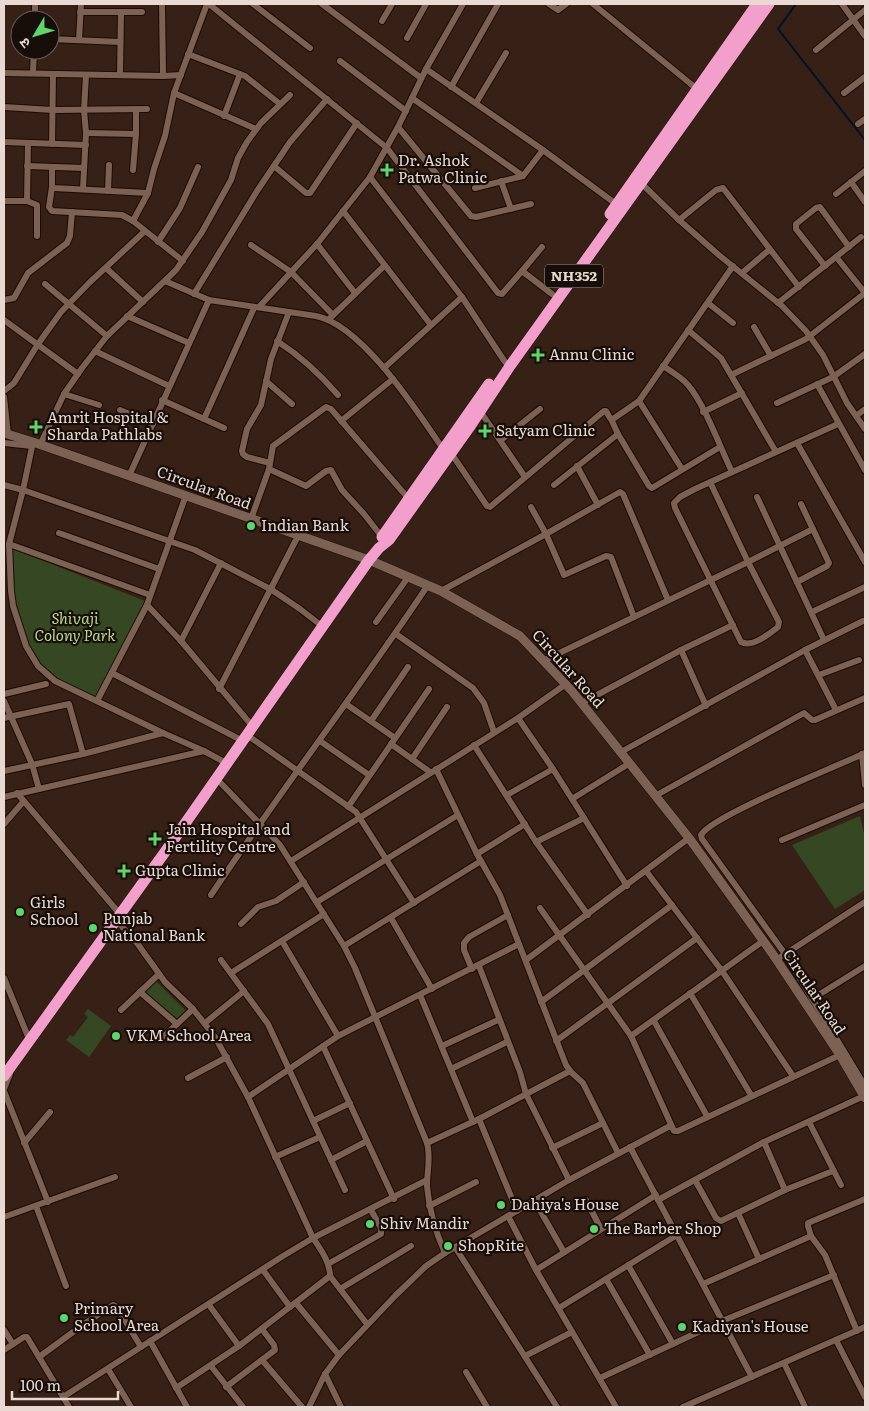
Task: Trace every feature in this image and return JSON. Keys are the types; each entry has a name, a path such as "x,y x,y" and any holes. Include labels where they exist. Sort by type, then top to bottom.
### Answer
{"highway":[{"name":"NH352","path":"4,1076 117,916 170,845 369,560 408,498 480,411 507,364 641,183 757,4"},
{"name":"NH352","path":"380,542 389,540 552,294 616,204 697,94 768,4"}],"main road":[{"name":"Circular Road","path":"5,437 35,444 186,495 369,560 410,576 441,591 513,631 530,645 566,684 689,838 776,960 840,1055 865,1097"}],"street":[{"path":"79,40 81,4"},
{"path":"162,4 163,76"},
{"path":"133,221 148,193 165,136 174,93 208,4 387,148 498,293 502,294 542,247"},
{"path":"253,4 310,48"},
{"path":"324,4 421,78"},
{"path":"382,21 392,4"},
{"path":"407,38 426,4"},
{"path":"451,87 498,4"},
{"path":"548,4 558,10 566,4"},
{"path":"593,4 697,94"},
{"path":"842,4 865,36"},
{"path":"204,419 257,308 317,244 370,177 398,127 421,78 460,5"},
{"path":"816,50 865,10"},
{"path":"80,12 142,12"},
{"path":"120,76 121,12"},
{"path":"60,39 120,42"},
{"path":"476,103 506,53"},
{"path":"188,54 240,74 280,104"},
{"path":"32,72 33,60"},
{"path":"340,61 406,111"},
{"path":"426,69 543,150 616,204"},
{"path":"4,73 32,72 120,76 180,75"},
{"path":"52,144 53,74"},
{"path":"224,116 240,74"},
{"path":"83,189 86,145 84,110 86,75"},
{"path":"844,93 865,77"},
{"path":"174,93 256,130"},
{"path":"226,763 55,681 38,666 26,646 14,606 7,591 9,544 35,444 64,394 107,336 165,281 183,261 231,180 238,158 256,130 290,95"},
{"path":"412,98 523,176"},
{"path":"194,294 290,142 326,100"},
{"path":"4,108 53,110 147,109"},
{"path":"133,170 136,109"},
{"path":"858,124 865,119"},
{"path":"274,166 306,193 310,193 357,124"},
{"path":"398,127 471,216 476,217 531,204"},
{"path":"86,133 136,134"},
{"path":"4,142 86,145"},
{"path":"26,201 28,143"},
{"path":"475,188 523,176 543,150"},
{"path":"28,166 84,168"},
{"path":"108,191 109,166"},
{"path":"52,167 50,210 117,214 133,221 183,261"},
{"path":"158,242 180,208 198,167"},
{"path":"836,194 865,172"},
{"path":"370,177 462,297 507,364"},
{"path":"501,181 511,209"},
{"path":"851,182 865,202"},
{"path":"641,183 679,220 778,303 811,336 823,355 833,377 865,429"},
{"path":"52,187 148,193"},
{"path":"679,220 716,190 723,188 799,287"},
{"path":"4,201 26,201 34,203 38,207 38,236"},
{"path":"825,266 796,229 796,224 816,208 820,208 849,247"},
{"path":"343,211 431,325"},
{"path":"4,300 14,298 28,273 66,243 70,236 72,212"},
{"path":"4,391 14,383 38,344 68,304 145,231"},
{"path":"778,303 861,238"},
{"path":"317,244 355,293"},
{"path":"251,245 291,272 331,317 372,354 393,379 488,507 604,411 611,419 651,488 654,488 720,447"},
{"path":"742,273 770,250"},
{"path":"731,375 791,348 811,336 865,293 837,258"},
{"path":"331,317 384,266"},
{"path":"611,419 639,400 734,266"},
{"path":"106,268 143,302"},
{"path":"522,271 552,294"},
{"path":"165,281 209,300 331,317"},
{"path":"45,284 107,336"},
{"path":"384,368 462,297"},
{"path":"129,476 209,300"},
{"path":"708,303 733,322"},
{"path":"289,312 271,359 262,402 247,429 243,454 306,486 331,470 343,492 364,514 380,542"},
{"path":"127,316 189,344"},
{"path":"4,320 78,374"},
{"path":"754,327 771,356"},
{"path":"688,330 716,353 742,393 776,452"},
{"path":"277,341 319,372 338,395"},
{"path":"95,351 169,386"},
{"path":"777,403 833,377 865,354"},
{"path":"663,366 688,386 704,412 732,472"},
{"path":"341,421 393,379"},
{"path":"266,381 292,404"},
{"path":"817,384 865,470"},
{"path":"704,412 742,393"},
{"path":"64,394 99,405"},
{"path":"4,396 5,437"},
{"path":"162,400 224,428"},
{"path":"639,400 682,469"},
{"path":"251,519 275,444 323,408 327,407 331,409 408,498"},
{"path":"501,440 540,409"},
{"path":"856,416 865,409"},
{"path":"120,410 153,424"},
{"path":"480,411 525,477"},
{"path":"710,482 778,620 779,626 762,638 746,644 741,642 710,580 674,505 675,501 680,496 710,482 838,424"},
{"path":"554,485 618,434"},
{"path":"797,443 865,562"},
{"path":"577,466 598,505"},
{"path":"4,485 195,550 272,590 322,626"},
{"path":"441,591 619,492 622,493 668,600"},
{"path":"97,701 147,605 186,495"},
{"path":"757,497 824,640"},
{"path":"797,582 829,565 801,504"},
{"path":"531,507 546,534 564,575 606,556 610,556 634,617"},
{"path":"545,660 813,529"},
{"path":"59,533 159,569"},
{"path":"220,689 298,536"},
{"path":"9,544 150,595"},
{"path":"181,641 221,563"},
{"path":"376,622 410,576"},
{"path":"211,895 260,823 396,634 428,585"},
{"path":"812,612 865,587"},
{"path":"147,605 181,641 220,689 247,734"},
{"path":"621,752 805,650 863,621"},
{"path":"582,703 681,650 733,626"},
{"path":"396,634 473,688 484,703 494,732"},
{"path":"681,650 706,706"},
{"path":"805,650 836,710"},
{"path":"818,675 859,660"},
{"path":"372,721 408,667"},
{"path":"112,673 247,734 348,806 360,817 414,903"},
{"path":"4,694 46,684"},
{"path":"291,860 518,718 566,684"},
{"path":"348,806 428,689"},
{"path":"655,796 804,713 814,720 865,698"},
{"path":"4,701 32,764 39,789"},
{"path":"4,718 69,704 84,754"},
{"path":"346,704 395,738"},
{"path":"412,759 447,707"},
{"path":"518,718 553,769 627,886"},
{"path":"4,771 84,754 163,733"},
{"path":"320,741 369,775"},
{"path":"391,744 433,771 458,815 500,894 556,1041 570,1071 583,1083 618,1153"},
{"path":"474,745 536,842 588,915"},
{"path":"4,797 204,751"},
{"path":"865,785 864,754 742,809 709,826 701,833 702,839 785,954 865,1086"},
{"path":"572,799 630,763"},
{"path":"506,795 553,769"},
{"path":"216,778 260,823 291,860 344,946 362,983 427,1143 429,1206 435,1231 445,1252"},
{"path":"17,794 117,916 165,982 205,1023 227,1057 248,1097 313,1238 328,1264 330,1276 367,1324"},
{"path":"4,824 22,802"},
{"path":"782,840 865,805"},
{"path":"317,902 458,815"},
{"path":"536,842 584,818"},
{"path":"478,854 525,824"},
{"path":"526,960 689,838"},
{"path":"344,946 481,861"},
{"path":"646,871 722,971 793,1076"},
{"path":"241,924 258,907 276,901 304,882"},
{"path":"776,960 865,902"},
{"path":"541,1002 672,905"},
{"path":"540,908 632,1036 670,1126 675,1131 840,1055"},
{"path":"231,973 324,914"},
{"path":"472,969 463,948 464,942 508,915"},
{"path":"391,918 432,990"},
{"path":"556,1041 697,938"},
{"path":"282,941 338,1036"},
{"path":"632,1036 763,941"},
{"path":"248,1097 338,1036 432,990 519,944"},
{"path":"221,960 268,1024 344,1190"},
{"path":"479,966 498,1020 520,1072 526,1094 569,1180"},
{"path":"812,999 865,967"},
{"path":"121,1010 159,974"},
{"path":"4,978 29,1039"},
{"path":"205,1023 244,991"},
{"path":"140,992 177,1024"},
{"path":"690,993 751,1096"},
{"path":"420,995 451,1069 517,1210"},
{"path":"161,1039 193,1009"},
{"path":"442,1046 498,1020"},
{"path":"654,1021 707,1116"},
{"path":"451,1069 508,1042"},
{"path":"322,1046 394,1199"},
{"path":"188,1078 227,1057"},
{"path":"4,1070 16,1058"},
{"path":"16,1058 4,1090 48,1202"},
{"path":"427,1143 570,1071"},
{"path":"536,1270 601,1229 657,1197 696,1180 764,1142 865,1097"},
{"path":"313,1121 350,1103"},
{"path":"24,1143 50,1112"},
{"path":"552,1148 603,1122"},
{"path":"809,1122 840,1185"},
{"path":"309,1407 325,1374 339,1355 367,1324 426,1266 445,1252 534,1200 670,1126"},
{"path":"275,1157 320,1137"},
{"path":"331,1160 367,1141"},
{"path":"764,1142 785,1190"},
{"path":"630,1147 752,1376"},
{"path":"696,1180 718,1220 724,1220 785,1190 834,1171"},
{"path":"4,1217 115,1177"},
{"path":"63,1397 313,1238 394,1199 428,1180"},
{"path":"429,1206 476,1182"},
{"path":"857,1330 825,1255 811,1236 808,1223 865,1199"},
{"path":"534,1200 564,1252"},
{"path":"586,1200 601,1229"},
{"path":"36,1206 66,1286"},
{"path":"328,1264 381,1234 381,1228 371,1210"},
{"path":"738,1213 759,1259"},
{"path":"508,1216 536,1270 616,1407"},
{"path":"558,1308 677,1235"},
{"path":"703,1284 811,1236"},
{"path":"340,1289 411,1246"},
{"path":"456,1246 555,1406"},
{"path":"628,1265 673,1344"},
{"path":"263,1270 339,1355"},
{"path":"600,1378 722,1321 834,1274"},
{"path":"176,1388 239,1346 330,1276"},
{"path":"606,1279 650,1355"},
{"path":"39,1356 113,1305 117,1306 141,1347"},
{"path":"209,1305 239,1346"},
{"path":"683,1407 865,1327"},
{"path":"226,1387 273,1352 275,1348 262,1329"},
{"path":"4,1330 13,1344"},
{"path":"525,1356 572,1332"},
{"path":"4,1350 26,1337 68,1407"},
{"path":"836,1340 863,1386 865,1397"},
{"path":"150,1341 187,1407"},
{"path":"262,1360 302,1407"},
{"path":"784,1363 805,1407"},
{"path":"210,1366 243,1407"},
{"path":"108,1369 131,1407"},
{"path":"466,1372 487,1407"},
{"path":"325,1374 341,1407"}],"green space":[{"name":"Shivaji Colony Park","path":"6,546 145,601 97,701 51,678 26,646 12,594"},
{"path":"860,816 865,838 865,890 835,909 792,845"},
{"path":"155,980 186,1011 174,1021 142,994"},
{"path":"88,1009 111,1026 89,1057 66,1040 70,1035 73,1037 88,1017 84,1014"}],"waterway":[{"path":"796,4 778,29 865,140"}],"place":[{"name":"Dr. Ashok Patwa Clinic","path":"387,170"},
{"name":"Annu Clinic","path":"538,355"},
{"name":"Amrit Hospital & Sharda Pathlabs","path":"36,427"},
{"name":"Satyam Clinic","path":"485,431"},
{"name":"Indian Bank","path":"251,526"},
{"name":"Jain Hospital and Fertility Centre","path":"155,839"},
{"name":"Gupta Clinic","path":"124,871"},
{"name":"Girls School","path":"20,912"},
{"name":"Punjab National Bank","path":"93,928"},
{"name":"VKM School Area","path":"116,1036"},
{"name":"Dahiya's House","path":"501,1205"},
{"name":"Shiv Mandir","path":"370,1224"},
{"name":"The Barber Shop","path":"594,1229"},
{"name":"ShopRite","path":"448,1246"},
{"name":"Primary School Area","path":"64,1318"},
{"name":"Kadiyan's House","path":"682,1327"}]}
